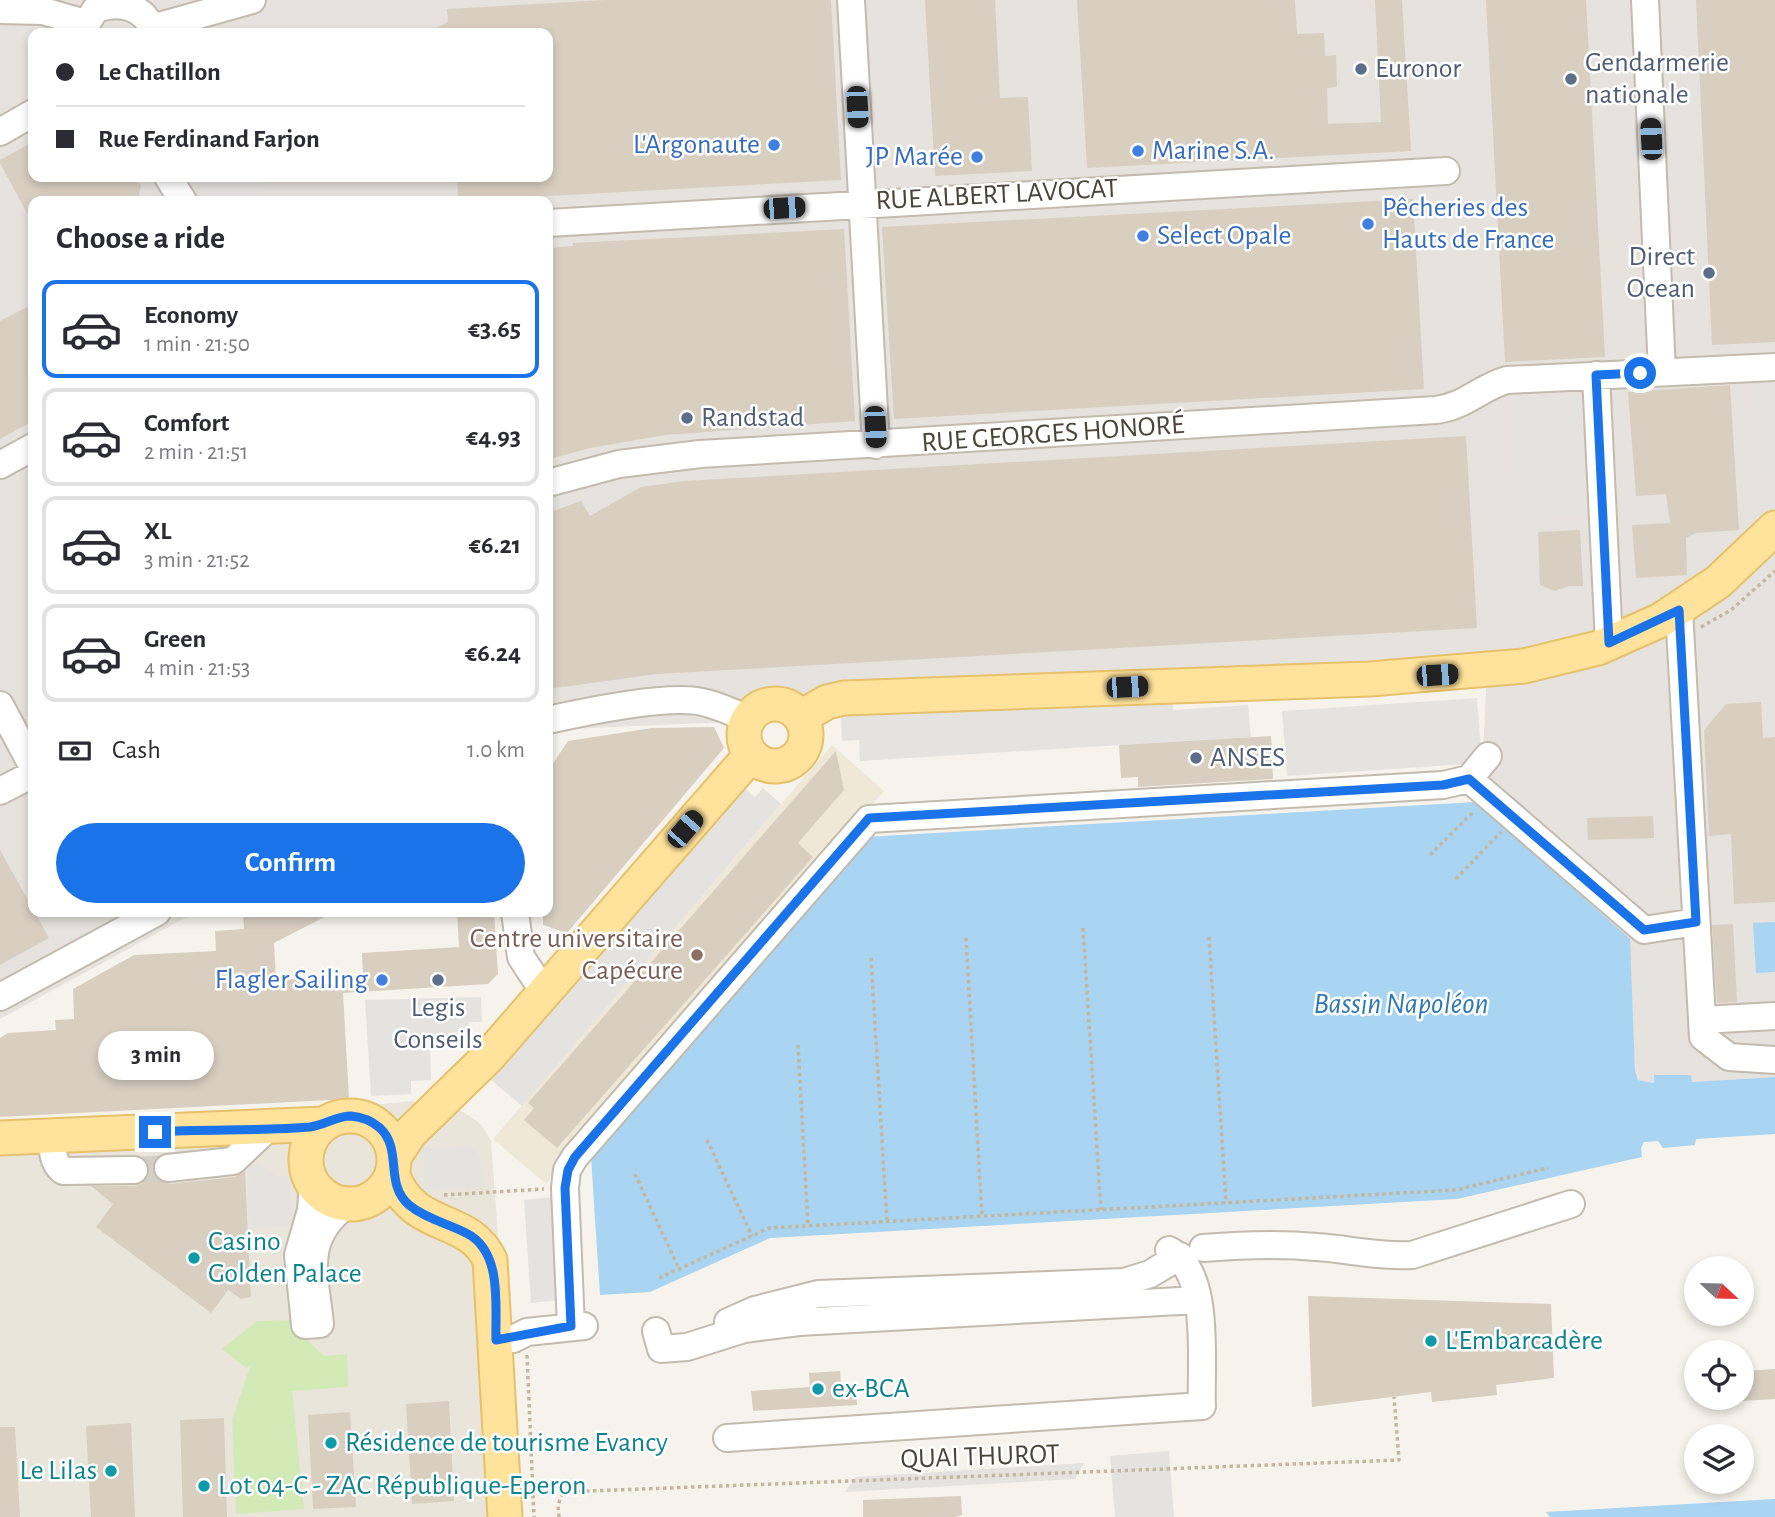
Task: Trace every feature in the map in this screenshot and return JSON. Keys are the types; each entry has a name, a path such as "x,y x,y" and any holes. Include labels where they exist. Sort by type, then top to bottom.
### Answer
{"main road":[{"path":"801,717 828,702 853,697 935,697 1475,673 1555,660 1609,643 1679,610 1728,573 1775,528"},
{"path":"776,704 789,706 801,717 806,729 806,742 793,760 774,766 761,763 751,755 744,733 748,719 760,707 776,704"},
{"path":"324,1124 311,1138 306,1152 307,1171 313,1184 325,1197 346,1205 364,1202 376,1196 406,1137 471,1076 751,755"},
{"path":"0,1138 324,1124 343,1116 365,1119 384,1116 400,1119 431,1113"},
{"path":"365,1119 385,1133 401,1195 410,1206 436,1221 469,1234 485,1250 512,1336 507,1517"}],"street":[{"path":"162,28 251,0"},
{"path":"851,0 876,445"},
{"path":"1645,0 1662,372"},
{"path":"0,10 43,11 83,28 99,7 121,3 140,11 151,28"},
{"path":"0,132 28,116"},
{"name":"RUE ALBERT LAVOCAT","path":"553,223 1446,171"},
{"name":"RUE GEORGES HONORÉ","path":"553,482 619,464 673,456 1420,411 1451,408 1507,380 1775,367"},
{"path":"1596,375 1609,643"},
{"path":"0,465 28,450"},
{"path":"1679,610 1703,1037 1729,1057 1775,1060"},
{"path":"553,719 595,710 683,701 708,704 748,719"},
{"path":"0,705 28,758"},
{"path":"512,1336 578,1326 565,1188 568,1170 575,1157 869,818 1443,785 1469,779 1488,756"},
{"path":"0,792 28,777"},
{"path":"1469,779 1644,930 1696,922"},
{"path":"0,996 148,917"},
{"path":"516,917 521,957 544,992"},
{"path":"1702,1020 1775,1016"},
{"path":"168,1168 233,1161 269,1127"},
{"path":"54,1137 55,1161 67,1173 134,1170"},
{"path":"313,1184 311,1210 299,1242 306,1259 321,1229 346,1205"},
{"path":"687,1347 714,1328 755,1310 818,1294 1124,1282 1150,1274 1184,1251 1240,1245 1316,1247 1387,1257 1412,1255 1571,1204"},
{"path":"727,1438 1202,1406 1198,1287 1184,1251"},
{"path":"656,1331 661,1349 687,1347 744,1329 799,1322 1198,1300"}],"path":[{"path":"1430,855 1479,805"},
{"path":"1456,879 1505,828"},
{"path":"1083,928 1101,1210"},
{"path":"1209,937 1226,1203"},
{"path":"965,938 982,1217"},
{"path":"871,958 887,1222"},
{"path":"798,1045 808,1226"},
{"path":"707,1140 752,1236"},
{"path":"659,1278 769,1228 1456,1190 1548,1168"},
{"path":"635,1174 679,1269"},
{"path":"481,1193 565,1188"},
{"path":"507,1517 512,1336"},
{"name":"QUAI THUROT","path":"559,1517 558,1505 563,1492 1399,1460 1394,1397"}],"shaded area":[{"path":"0,0 1775,0 1775,1077 1692,1082 1691,1075 1655,1075 1655,1083 1638,1080 1635,1071 1629,939 1476,802 1482,780 1486,688 553,730 553,196 28,196 28,917 187,917 0,1019"},
{"path":"183,182 262,182 271,196 192,196"},
{"path":"1775,383 1775,468 1760,470 1756,384"},
{"path":"1582,395 1586,514 1519,517 1514,398"},
{"path":"1775,542 1775,563 1724,607 1721,592"},
{"path":"1172,695 1173,710 1248,705 1251,737 860,761 859,740 842,741 841,716"},
{"path":"1477,698 1482,763 1287,776 1282,711"},
{"name":"Centre universitaire Capécure","path":"832,745 884,791 546,1184 493,1139"},
{"path":"742,786 755,797 763,788 781,804 522,1106 490,1079"},
{"path":"481,997 482,1022 468,1022 469,1043 430,1044 431,1080 411,1081 411,1094 371,1096 365,1000"},
{"path":"412,1101 460,1110 481,1124 491,1141 505,1331 513,1517 0,1517 0,1128 244,1118"},
{"path":"472,1146 480,1156 485,1187 426,1190 423,1148"},
{"path":"259,1164 276,1176 290,1176 293,1225 250,1229 248,1165"},
{"path":"554,1197 560,1300 531,1303 524,1200"},
{"path":"1169,1451 1174,1517 1115,1517 1110,1456"},
{"path":"1084,1463 1075,1479 845,1492 856,1477"}],"green space":[{"path":"297,1320 304,1337 324,1356 347,1354 348,1387 292,1391 304,1509 236,1514 232,1420 251,1364 246,1368 222,1349 257,1321"}],"water":[{"name":"Bassin Napoléon","path":"1476,802 1630,939 1635,1071 1638,1080 1654,1083 1654,1075 1691,1075 1692,1082 1775,1077 1775,1134 1696,1139 1695,1145 1663,1148 1658,1141 1644,1142 1641,1148 1642,1157 1457,1199 770,1238 650,1292 600,1295 591,1157 865,837"},
{"path":"1775,922 1775,972 1756,973 1753,923"},
{"path":"1775,1499 1775,1517 1550,1517 1546,1512"}],"building":[{"path":"605,0 831,0 841,180 549,196 458,196 457,182 553,182 553,28 435,28 448,22 447,9"},
{"path":"925,0 995,0 1000,98 1028,97 1032,171 935,176"},
{"path":"1077,0 1295,0 1297,34 1324,33 1325,56 1336,55 1337,87 1327,88 1328,124 1381,122 1375,0 1402,0 1411,151 1087,168"},
{"path":"1486,0 1586,0 1605,357 1505,362"},
{"path":"1696,0 1775,0 1775,342 1712,345"},
{"path":"28,145 28,182 139,182 141,186 138,196 28,196 28,215 0,160"},
{"path":"1413,199 1424,389 894,419 882,227"},
{"path":"844,229 855,421 665,435 590,448 553,458 553,248 573,246 573,243"},
{"path":"28,307 28,424 0,439 0,321"},
{"path":"1730,385 1739,530 1696,533 1686,538 1687,575 1636,578 1632,525 1670,523 1666,494 1636,496 1628,392"},
{"path":"1466,436 1477,628 657,674 553,688 553,511 581,501 590,516 641,487 685,481"},
{"path":"1580,530 1583,586 1569,586 1555,591 1540,585 1538,532"},
{"path":"1761,702 1763,738 1775,737 1775,902 1734,904 1731,834 1709,836 1704,730 1726,704"},
{"path":"714,727 724,748 567,933 543,925 543,917 553,917 553,764 568,741 652,728"},
{"name":"ANSES","path":"1271,736 1273,779 1138,787 1138,777 1121,778 1119,745"},
{"name":"Centre universitaire Capécure","path":"836,751 844,790 798,843 813,857 557,1148 524,1120 534,1108 528,1103"},
{"path":"1653,816 1654,838 1588,840 1587,818"},
{"path":"0,850 28,900 28,917 37,917 49,938 0,965"},
{"path":"243,917 324,917 274,943 276,980 363,975 362,953 459,947 457,917 494,917 498,974 488,984 343,993 349,1099 0,1117 0,1038 8,1033 56,1030 55,1020 74,1019 73,989 134,955 216,951 215,931 244,929"},
{"path":"1733,924 1737,1002 1717,1003 1712,925"},
{"name":"Casino Golden Palace","path":"245,1171 251,1297 241,1299 228,1290 211,1313 96,1227 113,1204 91,1186 135,1186 143,1183 149,1174 170,1184 235,1177"},
{"name":"L'Embarcadère","path":"1308,1296 1551,1304 1554,1378 1496,1385 1497,1395 1432,1402 1431,1392 1312,1407"},
{"path":"1775,1369 1775,1399 1754,1400 1754,1370"},
{"name":"ex-BCA","path":"840,1371 841,1386 856,1385 857,1405 753,1411 751,1391 810,1387 809,1373"},
{"path":"449,1401 454,1501 412,1504 406,1404"},
{"name":"Résidence de tourisme Evancy","path":"350,1412 356,1507 313,1509 308,1415"},
{"name":"Lot 04-C - ZAC République-Eperon","path":"224,1418 227,1517 183,1517 180,1420"},
{"name":"Le Lilas","path":"131,1423 135,1517 91,1517 86,1426"},
{"path":"0,1427 15,1427 20,1517 0,1517"},
{"path":"961,1496 962,1515 955,1517 863,1517 863,1500"}],"tunnel":[{"path":"134,1170 168,1168"}],"place":[{"name":"Euronor","path":"1361,69"},
{"name":"Gendarmerie nationale","path":"1571,79"},
{"name":"L'Argonaute","path":"774,145"},
{"name":"Marine S.A.","path":"1138,151"},
{"name":"JP Marée","path":"977,157"},
{"name":"Pêcheries des Hauts de France","path":"1368,224"},
{"name":"Select Opale","path":"1143,236"},
{"name":"Direct Ocean","path":"1709,273"},
{"name":"Randstad","path":"687,418"},
{"name":"ANSES","path":"1196,758"},
{"name":"Centre universitaire Capécure","path":"697,955"},
{"name":"Flagler Sailing","path":"382,980"},
{"name":"Legis Conseils","path":"438,980"},
{"name":"Casino Golden Palace","path":"194,1258"},
{"name":"L'Embarcadère","path":"1431,1341"},
{"name":"ex-BCA","path":"818,1389"},
{"name":"Résidence de tourisme Evancy","path":"331,1443"},
{"name":"Le Lilas","path":"111,1471"},
{"name":"Lot 04-C - ZAC République-Eperon","path":"204,1486"}],"route":[{"path":"155,1132 314,1126 347,1116 372,1122 389,1140 394,1160 392,1173 406,1202 436,1221 469,1234 485,1250 492,1270 496,1340 513,1339 527,1332 571,1326 565,1188 568,1170 575,1157 869,818 1443,785 1469,779 1644,930 1696,922 1679,610 1609,643 1596,375 1640,373"}]}
